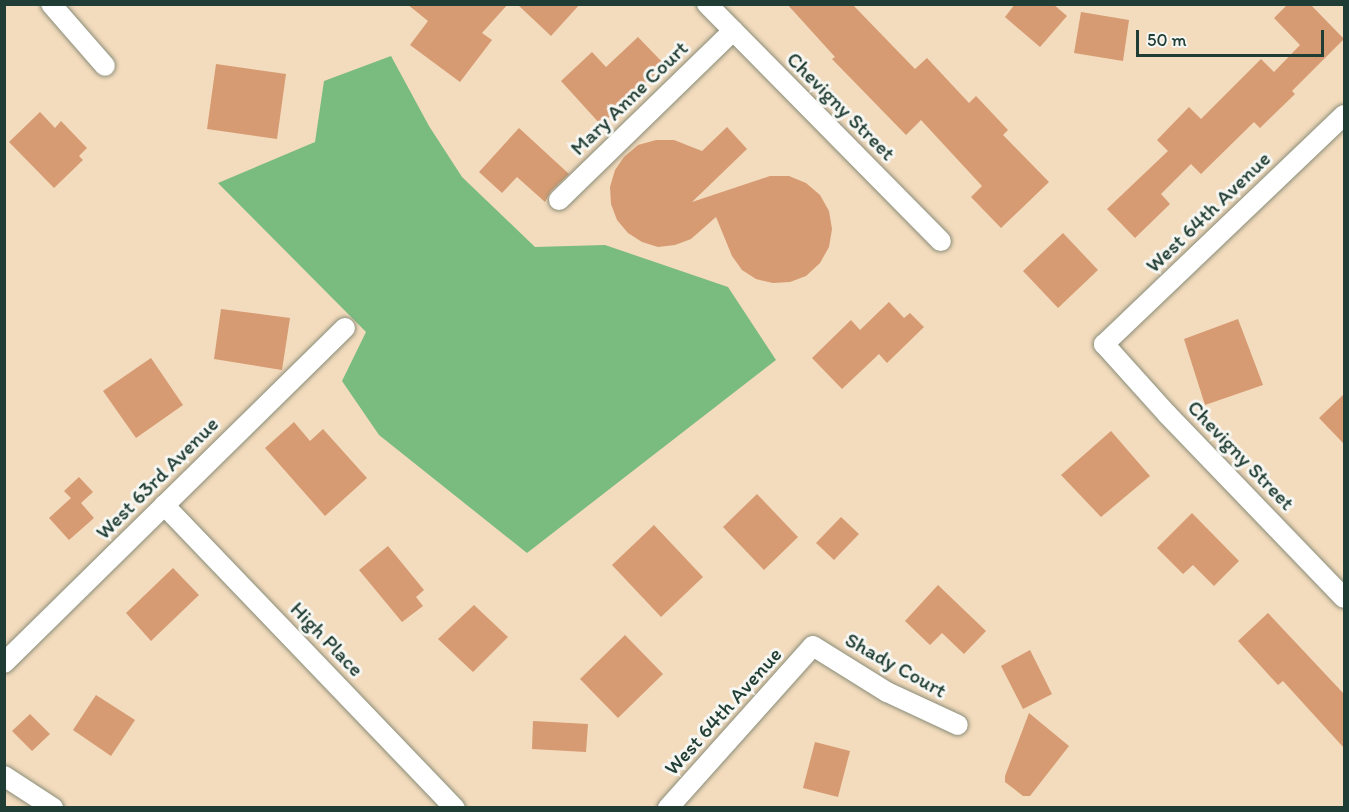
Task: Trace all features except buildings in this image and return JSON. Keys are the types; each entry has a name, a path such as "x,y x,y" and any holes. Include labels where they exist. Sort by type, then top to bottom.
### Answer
{"street":[{"path":"51,4 105,66"},
{"name":"Chevigny Street","path":"707,4 941,241"},
{"name":"Mary Anne Court","path":"559,200 733,31"},
{"name":"West 64th Avenue","path":"1104,344 1344,115"},
{"name":"West 63rd Avenue","path":"4,663 345,328"},
{"name":"Chevigny Street","path":"1104,344 1175,422 1344,598"},
{"name":"High Place","path":"164,505 455,807"},
{"name":"West 64th Avenue","path":"668,807 813,646"},
{"name":"Shady Court","path":"813,646 886,692 958,725"},
{"path":"4,776 53,807"}],"green space":[{"path":"391,56 429,126 462,177 535,247 605,245 728,287 776,360 527,553 379,435 342,381 366,332 218,183 315,142 324,81"}]}
